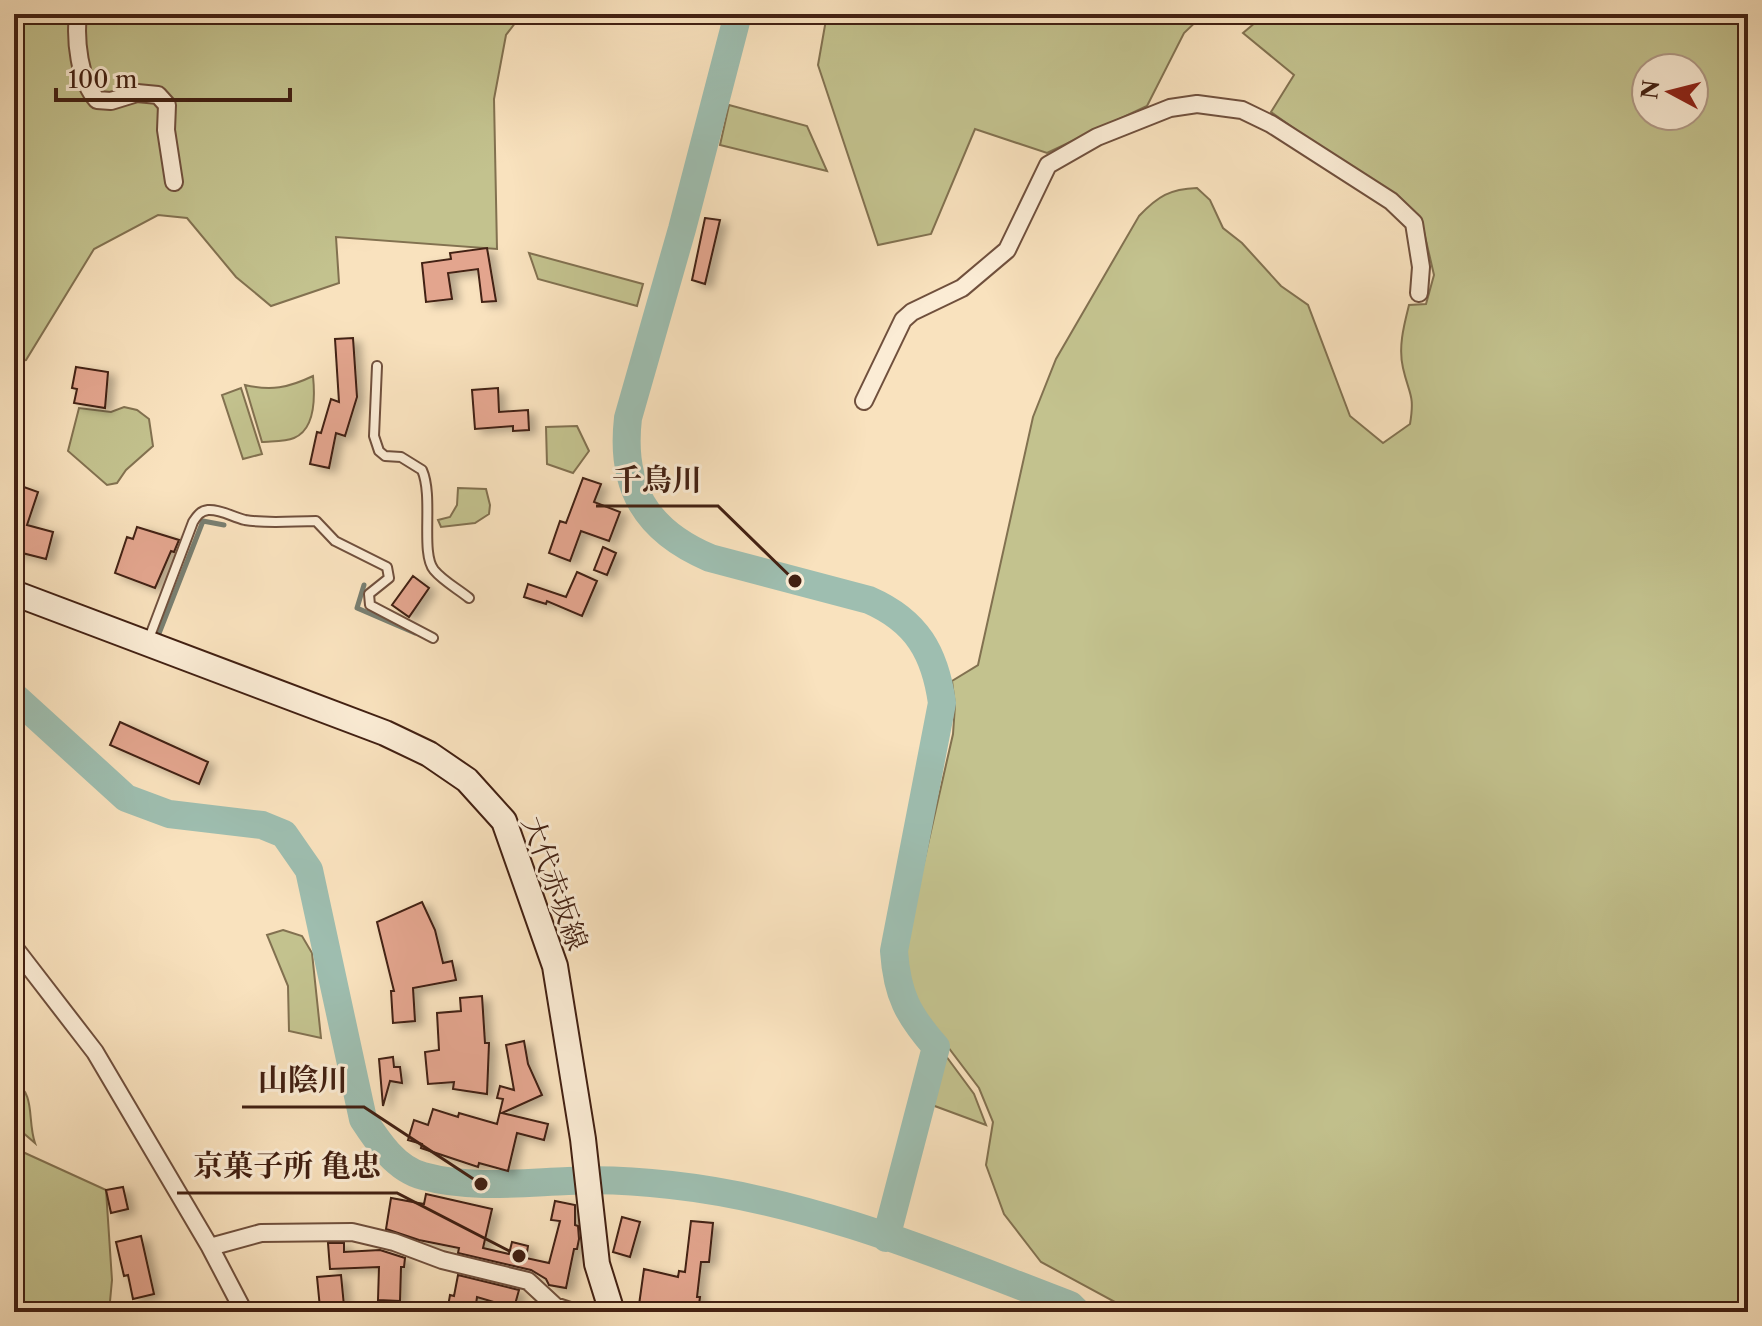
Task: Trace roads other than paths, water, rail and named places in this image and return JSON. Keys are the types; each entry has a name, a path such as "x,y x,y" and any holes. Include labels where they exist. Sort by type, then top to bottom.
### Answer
{"main road":[{"name":"大代赤坂線","path":"14,593 385,733 429,754 467,780 504,821 555,966 587,1169 591,1229 597,1264 612,1312"}],"street":[{"path":"78,14 80,59 88,90 97,100 111,101 137,93 158,95 167,105 166,130 174,182"},
{"path":"864,401 903,320 912,312 962,288 1007,250 1048,165 1097,137 1170,108 1197,104 1242,110 1271,124 1391,201 1414,223 1421,267 1419,293"},
{"path":"14,947 95,1052 210,1247 244,1312"},
{"path":"210,1247 261,1233 352,1232 394,1242 442,1260 528,1281 555,1306 573,1312"}],"lane":[{"path":"377,366 374,436 377,445 385,456 401,457 422,470 428,490 431,567 469,598"},
{"path":"148,642 193,522 198,514 206,510 260,522 316,521 335,541 387,567 389,578 369,594 370,605 433,638"}],"waterway":[{"path":"738,14 682,229 628,418 628,465 642,504 654,520 688,547 710,558 869,600 886,608 921,641 934,669 942,703 894,951 898,980 906,1004 936,1047 886,1238"},
{"path":"158,636 203,521 224,525"},
{"path":"364,585 357,608 415,633"},
{"path":"14,696 126,798 169,814 262,825 284,834 309,870 363,1119 381,1145 404,1167 423,1176 459,1183 607,1180 723,1192 774,1203 874,1232 1070,1305 1077,1312"}],"place":[{"name":"千鳥川","path":"795,581"},
{"name":"山陰川","path":"481,1184"},
{"name":"京菓子所 亀忠","path":"519,1256"}]}
